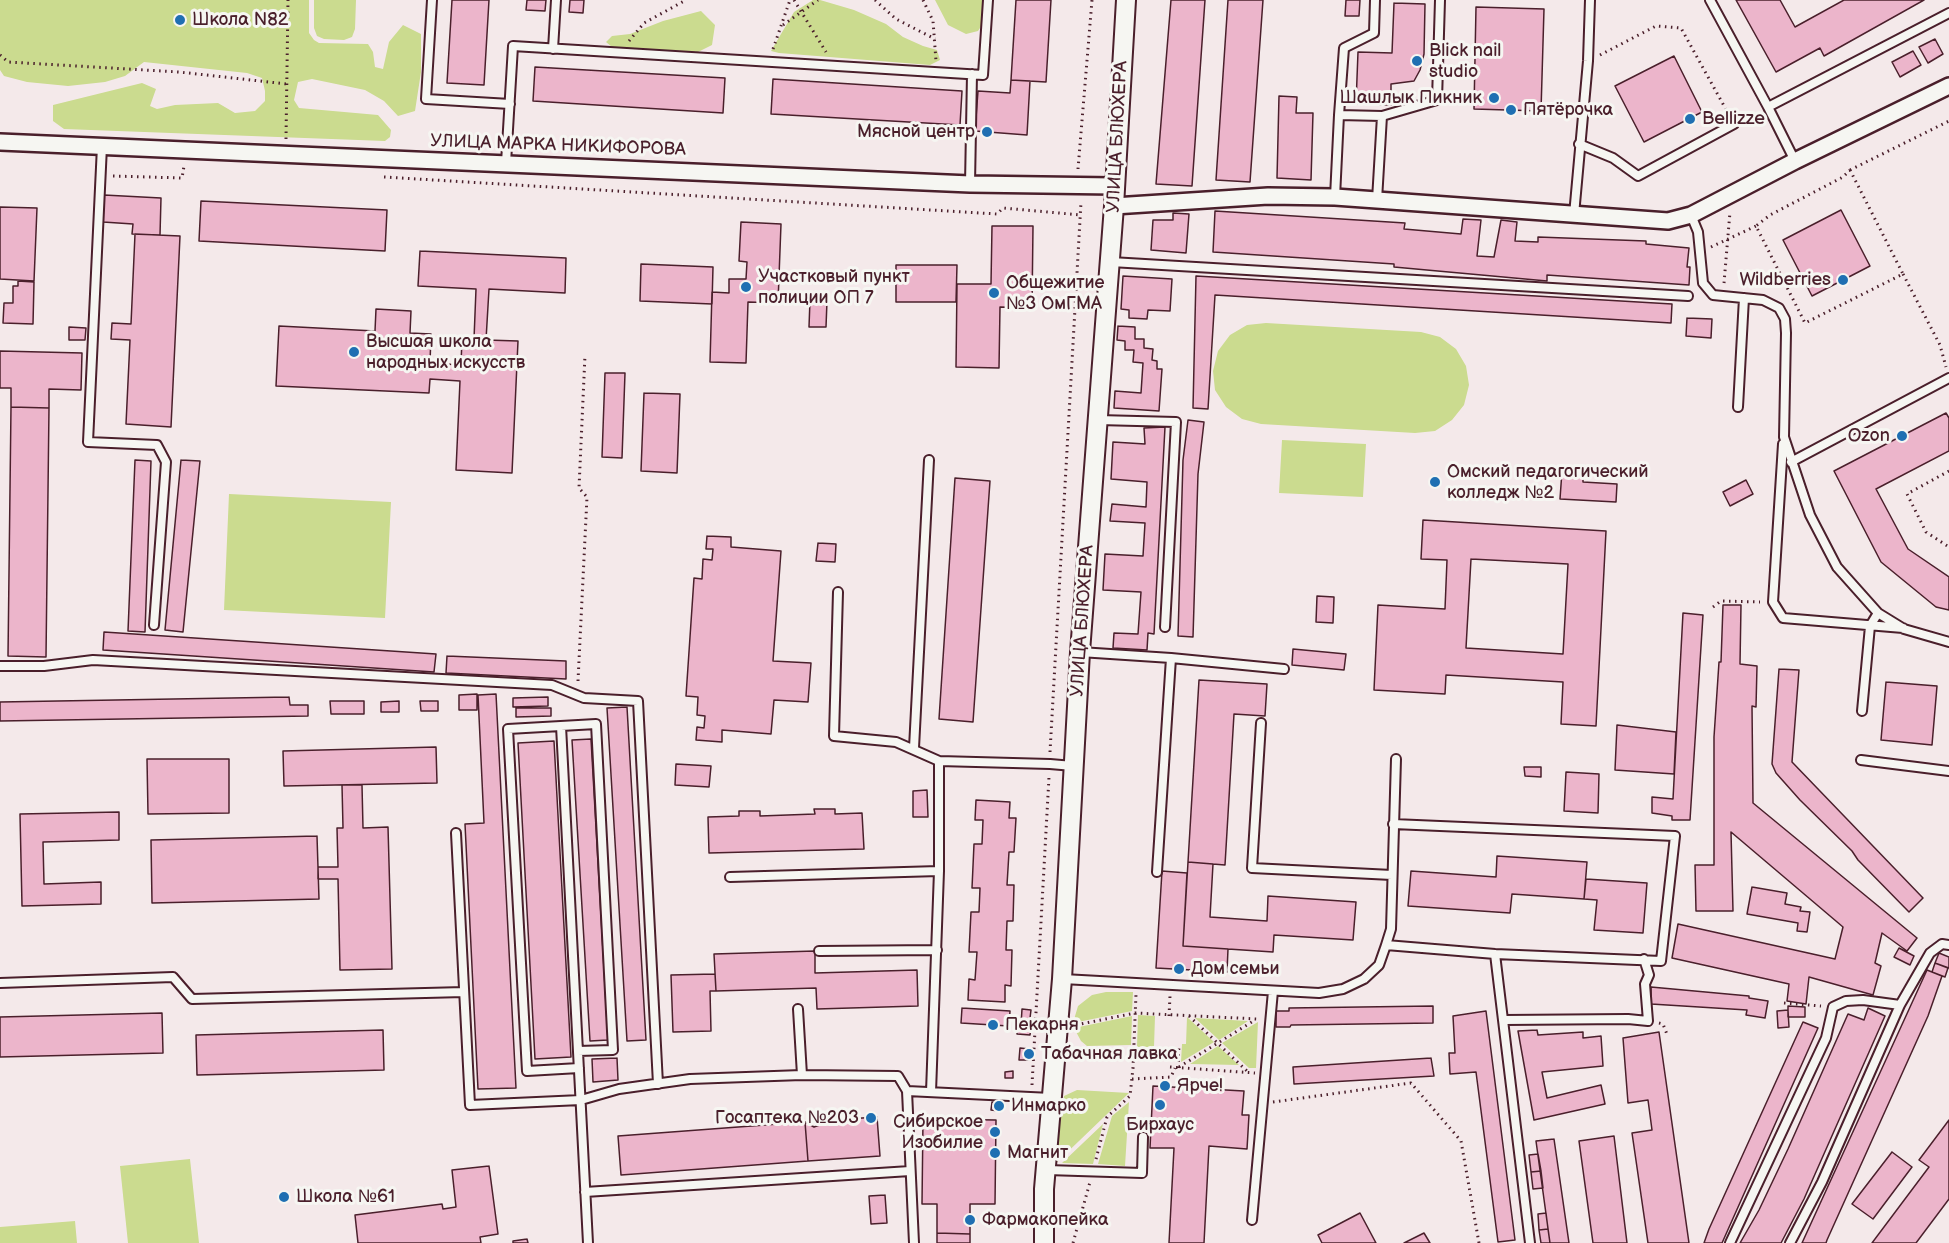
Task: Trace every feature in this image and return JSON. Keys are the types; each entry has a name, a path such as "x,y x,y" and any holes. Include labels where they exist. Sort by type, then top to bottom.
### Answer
{"street":[{"name":"УЛИЦА БЛЮХЕРА","path":"1044,1243 1046,1170 1062,979 1080,652 1114,206 1126,0"},
{"path":"1114,206 1268,196 1335,197 1668,221 1691,215 1949,86"},
{"name":"УЛИЦА МАРКА НИКИФОРОВА","path":"0,142 970,184 1114,186"}],"lane":[{"path":"432,0 426,99 510,104"},
{"path":"553,49 556,0"},
{"path":"506,163 513,46 983,75 988,0"},
{"path":"1335,197 1344,48 1374,33 1375,0"},
{"path":"1339,115 1382,116 1437,100 1440,0"},
{"path":"1574,215 1588,61 1590,0"},
{"path":"1710,0 1795,161"},
{"path":"1768,107 1949,13"},
{"path":"970,184 972,74"},
{"path":"1377,201 1382,116"},
{"path":"1579,144 1613,158 1638,176 1734,124"},
{"path":"102,146 88,442 157,445 166,462 154,625"},
{"path":"1691,215 1698,232 1703,283 1713,295 1763,300 1779,308 1785,319 1784,437 1773,602 1783,618 1904,628"},
{"path":"1109,262 1688,296"},
{"path":"1738,407 1744,298"},
{"path":"1791,462 1949,377"},
{"path":"1097,420 1176,422 1165,627"},
{"path":"1784,437 1810,516 1837,567 1878,613 1904,628 1949,642"},
{"path":"914,748 929,460"},
{"path":"838,592 834,736 896,742 939,761 1075,766"},
{"path":"1862,711 1870,626 1878,613"},
{"path":"1080,652 1284,669"},
{"path":"1156,872 1171,658"},
{"path":"0,666 44,666 93,660 552,685 585,698 638,700 658,1084"},
{"path":"1261,723 1252,868 1392,875"},
{"path":"579,1052 613,1050 596,724 508,729 527,1071 579,1068"},
{"path":"561,726 588,1243"},
{"path":"1062,979 1319,993 1343,989 1364,979 1379,965 1391,929 1396,759"},
{"path":"1861,760 1949,771"},
{"path":"931,1092 939,871 939,761"},
{"path":"1386,945 1495,954 1661,961 1676,836 1393,824"},
{"path":"456,833 470,1106 581,1100 619,1089 690,1079 802,1075 898,1076 907,1091 914,1243"},
{"path":"730,877 939,871"},
{"path":"1790,1243 1822,1182 1900,1005 1930,953 1942,944 1949,945"},
{"path":"819,951 937,950"},
{"path":"1495,954 1530,1243"},
{"path":"1504,1020 1628,1019 1648,1021 1645,984 1648,975 1644,959"},
{"path":"0,983 173,977 192,999 464,992"},
{"path":"1252,1220 1273,991"},
{"path":"1730,1243 1826,1038 1833,1006 1846,1001 1863,1000 1900,1005"},
{"path":"798,1009 802,1075"},
{"path":"907,1091 1051,1098"},
{"path":"1046,1170 1142,1173 1143,1137"},
{"path":"585,1192 910,1171"}],"path":[{"path":"286,154 288,0"},
{"path":"622,53 644,23 686,0"},
{"path":"768,62 792,0 822,42 832,66"},
{"path":"781,27 818,0"},
{"path":"875,0 896,20 935,39"},
{"path":"922,0 933,21 936,72"},
{"path":"1031,1097 1081,216 1082,194 1078,170 1092,0"},
{"path":"1588,61 1656,26 1682,28 1734,124"},
{"path":"0,55 8,62 179,72 287,84"},
{"path":"1701,252 1756,226 1770,215 1843,177 1850,170 1949,121"},
{"path":"101,176 182,178 184,165 192,166"},
{"path":"1850,170 1940,345 1949,377"},
{"path":"379,177 997,214 1003,208 1081,216"},
{"path":"1722,297 1731,194"},
{"path":"1756,226 1805,323 1903,274"},
{"path":"577,695 587,497 579,488 585,355"},
{"path":"1949,471 1907,494 1926,532 1949,547"},
{"path":"1713,607 1721,601 1773,602"},
{"path":"1073,1243 1107,1117 1130,1096 1137,983"},
{"path":"1169,1015 1171,985"},
{"path":"1784,1003 1833,1006"},
{"path":"1072,1026 1135,1013 1262,1019"},
{"path":"1188,1015 1249,1072"},
{"path":"1176,1068 1256,1019"},
{"path":"1132,1079 1171,1077 1176,1068 1179,1044"},
{"path":"1170,1067 1258,1073"},
{"path":"1262,1103 1412,1083 1461,1141 1479,1243"}],"green space":[{"path":"0,0 309,0 309,33 314,40 319,43 368,44 373,52 375,67 383,69 389,42 403,25 421,34 421,72 415,111 398,116 384,101 365,90 312,79 298,82 294,100 299,108 378,115 391,130 390,137 385,141 64,129 53,121 53,105 142,83 156,89 150,106 157,109 175,105 218,103 235,113 255,111 265,101 265,91 262,78 247,73 144,62 125,76 105,82 68,86 27,82 4,76 0,70"},
{"path":"314,0 356,0 355,29 352,37 344,40 324,39 317,36 314,28"},
{"path":"813,0 854,10 886,24 903,37 937,50 940,60 930,65 771,51 794,12"},
{"path":"935,0 983,0 982,25 978,31 966,34 948,25"},
{"path":"701,11 715,25 712,45 698,52 612,47 606,42 612,36 630,34 663,21"},
{"path":"1266,323 1421,332 1440,337 1456,349 1466,366 1469,385 1464,405 1452,420 1435,431 1415,433 1261,424 1242,419 1226,407 1215,390 1213,371 1218,351 1230,335 1247,325"},
{"path":"1282,440 1366,444 1363,497 1279,493"},
{"path":"229,494 391,502 385,618 224,610"},
{"path":"1106,992 1133,992 1132,1011 1073,1023 1078,1006 1092,995"},
{"path":"1138,1015 1155,1016 1154,1047 1137,1047"},
{"path":"1132,1016 1131,1045 1087,1046 1081,1041 1074,1028"},
{"path":"1187,1017 1214,1042 1181,1062 1182,1044 1186,1044"},
{"path":"1195,1018 1248,1021 1219,1040"},
{"path":"1258,1022 1256,1068 1249,1068 1222,1043"},
{"path":"1218,1046 1239,1065 1190,1064"},
{"path":"1077,1090 1129,1093 1054,1165 1064,1096"},
{"path":"1129,1102 1125,1166 1098,1164 1112,1116"},
{"path":"1103,1124 1093,1164 1062,1163"},
{"path":"190,1159 199,1243 128,1243 120,1166"},
{"path":"75,1221 77,1243 0,1243 0,1227"}],"building":[{"path":"452,0 489,0 484,85 447,83"},
{"path":"527,0 546,0 545,11 526,10"},
{"path":"570,0 584,0 583,13 569,12"},
{"path":"1016,0 1051,0 1046,82 1011,80"},
{"path":"1171,0 1205,0 1192,186 1156,184"},
{"path":"1228,0 1263,0 1250,182 1216,180"},
{"path":"1346,0 1360,0 1359,16 1345,16"},
{"path":"1736,0 1780,0 1795,27 1844,0 1924,0 1824,56 1820,48 1776,72"},
{"path":"1394,3 1425,4 1424,54 1420,70 1414,81 1391,84 1391,105 1356,104 1358,52 1392,53"},
{"path":"1476,7 1544,9 1541,111 1474,109"},
{"path":"1935,39 1943,54 1928,63 1919,47"},
{"path":"1913,51 1921,65 1900,77 1892,62"},
{"path":"1674,56 1702,112 1644,142 1615,86"},
{"path":"535,67 725,78 723,113 533,101"},
{"path":"773,79 962,91 960,125 771,114"},
{"path":"1011,80 1030,81 1027,135 975,131 978,91 1010,93"},
{"path":"1279,96 1297,97 1296,113 1313,113 1311,180 1277,178"},
{"path":"104,195 161,198 160,235 132,234 133,224 103,222"},
{"path":"201,201 387,210 385,251 199,241"},
{"path":"0,207 37,208 34,281 0,279"},
{"path":"1841,210 1870,266 1812,296 1783,240"},
{"path":"1215,211 1405,223 1404,229 1461,234 1463,219 1481,220 1477,256 1494,257 1501,220 1517,222 1515,241 1538,242 1538,237 1646,241 1646,244 1689,248 1687,267 1690,267 1689,285 1547,275 1547,281 1394,267 1394,264 1213,252"},
{"path":"1173,213 1189,214 1186,253 1151,250 1153,220 1173,220"},
{"path":"741,222 781,224 778,303 748,302 746,363 710,362 712,292 729,293 729,279 746,279 747,262 739,261"},
{"name":"Общежитие №3 ОмГМА","path":"992,226 1033,226 1032,308 1000,307 999,368 956,367 957,284 991,284"},
{"path":"135,234 180,236 171,427 126,424 130,340 111,339 112,323 131,324"},
{"name":"Высшая школа народных искусств","path":"420,251 566,258 565,293 489,289 486,340 518,341 512,473 456,470 460,381 430,379 429,393 276,386 279,326 375,331 376,309 411,311 410,333 431,334 430,363 461,365 462,338 474,339 476,289 418,286"},
{"path":"641,264 713,267 712,304 640,301"},
{"path":"896,265 957,265 956,302 896,302"},
{"path":"1123,276 1172,279 1170,311 1148,310 1147,319 1129,318 1129,310 1121,309"},
{"path":"1196,276 1672,304 1671,323 1215,295 1208,409 1193,408"},
{"path":"18,281 34,282 33,324 3,323 4,303 13,303 13,286 18,286"},
{"path":"810,300 827,301 826,327 809,327"},
{"path":"1687,318 1712,319 1711,338 1686,336"},
{"path":"1118,326 1135,327 1135,339 1144,339 1144,348 1153,349 1152,360 1157,361 1157,369 1162,369 1159,411 1114,408 1115,391 1141,393 1143,363 1133,362 1134,350 1125,350 1125,341 1117,340"},
{"path":"69,327 86,328 85,340 69,340"},
{"path":"0,351 82,353 81,390 49,389 49,408 11,407 11,388 0,388"},
{"path":"605,373 625,373 622,458 602,457"},
{"path":"644,393 680,394 677,473 641,471"},
{"path":"11,407 49,408 46,657 8,656"},
{"path":"1946,413 1949,418 1949,451 1876,489 1908,549 1949,577 1949,610 1936,607 1881,562 1834,471"},
{"path":"1188,420 1204,422 1198,474 1193,637 1178,636 1183,460"},
{"path":"1165,427 1154,634 1148,633 1147,650 1113,648 1114,633 1138,634 1141,592 1103,590 1105,554 1143,556 1145,523 1110,521 1112,504 1146,507 1147,482 1111,479 1113,442 1145,444 1144,428"},
{"path":"135,460 151,461 145,632 128,631"},
{"path":"181,460 200,461 183,632 165,630"},
{"path":"1562,471 1583,472 1583,482 1617,484 1616,502 1560,499"},
{"path":"955,478 990,481 973,722 939,719"},
{"path":"1746,480 1753,494 1730,506 1723,492"},
{"name":"Омский педагогический колледж №2","path":"1423,520 1606,531 1596,726 1561,724 1563,682 1446,675 1445,694 1374,690 1378,605 1445,609 1447,560 1421,559","holes":["1471,559 1568,564 1563,654 1466,648"]},
{"path":"707,536 731,537 731,547 781,551 773,661 811,663 808,702 774,700 771,734 722,730 722,742 696,740 697,727 704,728 705,716 697,715 698,697 686,696 694,578 702,579 703,559 712,560 713,549 706,549"},
{"path":"818,543 836,544 835,562 816,561"},
{"path":"1317,596 1334,597 1333,623 1316,622"},
{"path":"1723,605 1741,605 1740,664 1757,666 1756,707 1752,706 1753,803 1917,938 1907,951 1882,933 1875,963 1881,966 1873,995 1809,977 1806,1004 1787,1001 1789,984 1672,958 1678,924 1835,959 1843,927 1731,832 1733,911 1696,911 1695,865 1714,865 1714,737 1719,662 1721,662"},
{"path":"1683,613 1703,615 1690,820 1672,820 1672,816 1652,813 1652,797 1673,799"},
{"path":"104,632 436,654 434,672 103,650"},
{"path":"1293,649 1346,654 1344,670 1292,665"},
{"path":"447,656 566,661 566,679 446,673"},
{"path":"1779,669 1799,670 1792,762 1923,898 1909,912 1776,773 1772,764"},
{"path":"1199,680 1267,684 1265,716 1234,714 1225,865 1188,862"},
{"path":"1886,682 1937,686 1932,745 1881,740"},
{"path":"477,694 477,710 459,710 459,695"},
{"path":"496,694 516,1088 478,1089 465,824 484,823 478,695"},
{"path":"289,697 290,705 308,705 308,716 0,721 0,702"},
{"path":"548,697 548,706 513,707 513,698"},
{"path":"330,701 364,701 364,714 331,714"},
{"path":"399,701 399,712 381,712 381,702"},
{"path":"420,701 438,701 438,711 421,711"},
{"path":"627,707 646,1040 627,1041 607,708"},
{"path":"516,708 551,708 551,716 516,717"},
{"path":"1617,725 1676,732 1674,774 1615,770"},
{"path":"591,739 608,1040 590,1041 572,740"},
{"path":"554,741 571,1057 535,1059 518,743"},
{"path":"436,747 437,783 284,786 283,751"},
{"path":"147,759 229,759 229,813 148,814"},
{"path":"676,764 711,766 709,787 675,785"},
{"path":"1524,767 1541,767 1541,777 1525,776"},
{"path":"1566,772 1599,774 1598,813 1564,811"},
{"path":"342,785 362,785 363,828 388,827 392,969 340,970 338,879 318,879 318,867 338,867 337,828 343,828"},
{"path":"927,790 928,817 913,817 913,791"},
{"path":"976,800 1010,802 1009,818 1016,818 1014,852 1009,852 1007,885 1014,885 1013,921 1007,921 1006,950 1012,950 1011,986 1005,985 1005,1002 968,1000 969,979 975,980 977,952 969,952 971,912 979,912 980,888 972,888 974,844 982,844 983,820 975,820"},
{"path":"814,809 835,809 835,814 862,813 864,849 709,853 708,817 739,816 739,811 760,811 760,816 815,814"},
{"path":"119,812 119,840 43,842 44,884 101,882 101,904 22,906 20,814"},
{"path":"317,836 319,899 152,903 151,840"},
{"path":"1497,856 1587,862 1584,899 1512,894 1510,913 1408,906 1411,871 1496,877"},
{"path":"1188,862 1213,864 1210,917 1267,921 1268,896 1356,902 1353,940 1274,935 1273,952 1183,946"},
{"path":"1162,871 1187,873 1183,946 1228,949 1227,972 1156,968"},
{"path":"1586,879 1647,883 1643,933 1594,930 1597,900 1584,899"},
{"path":"1752,887 1787,893 1785,904 1801,907 1800,911 1810,912 1807,932 1797,931 1798,923 1747,914"},
{"path":"1899,948 1914,956 1910,965 1894,957"},
{"path":"815,951 815,973 917,970 918,1006 817,1009 816,988 716,991 714,954"},
{"path":"1939,953 1949,957 1949,968 1935,963"},
{"path":"1935,963 1948,968 1945,977 1932,972"},
{"path":"1927,970 1942,976 1928,1016 1826,1243 1802,1243"},
{"path":"715,974 716,991 710,991 711,1031 673,1032 671,975"},
{"path":"1651,987 1749,996 1749,998 1768,1001 1765,1018 1746,1015 1747,1010 1651,1004"},
{"path":"1433,1006 1433,1023 1276,1027 1276,1011 1289,1011 1289,1008"},
{"path":"1788,1006 1805,1007 1805,1017 1788,1017"},
{"path":"962,1008 1010,1011 1009,1026 961,1023"},
{"path":"1868,1008 1885,1016 1804,1199 1781,1243 1740,1243 1759,1210 1788,1149 1848,1014 1864,1020"},
{"path":"1022,1009 1031,1010 1029,1026 1021,1025"},
{"path":"1788,1010 1789,1027 1778,1028 1777,1011"},
{"path":"1486,1011 1515,1240 1498,1242 1476,1072 1450,1074 1449,1053 1455,1053 1453,1016"},
{"path":"162,1013 163,1053 0,1057 0,1017"},
{"path":"1803,1022 1818,1028 1722,1243 1704,1243 1709,1229"},
{"path":"1018,1025 1031,1026 1030,1035 1017,1034"},
{"path":"383,1030 384,1070 197,1075 196,1035"},
{"path":"1537,1030 1538,1035 1583,1032 1583,1038 1601,1036 1603,1066 1542,1072 1547,1098 1601,1085 1605,1104 1534,1120 1518,1031"},
{"path":"1659,1032 1689,1243 1648,1243 1632,1133 1652,1130 1648,1100 1628,1103 1623,1038"},
{"path":"1020,1048 1029,1049 1029,1060 1019,1060"},
{"path":"617,1058 618,1080 593,1082 592,1059"},
{"path":"1431,1058 1434,1076 1294,1084 1293,1067"},
{"path":"1013,1071 1013,1078 1005,1078 1005,1072"},
{"path":"1153,1086 1244,1091 1242,1115 1249,1115 1247,1149 1209,1146 1204,1243 1169,1243 1174,1148 1150,1148"},
{"path":"992,1102 1000,1103 999,1111 991,1110"},
{"path":"877,1117 880,1156 808,1161 805,1122 814,1127 833,1120"},
{"path":"923,1119 996,1120 995,1204 970,1204 970,1234 937,1233 937,1204 922,1204"},
{"path":"1949,1120 1949,1199 1916,1243 1872,1243 1929,1167 1919,1160"},
{"path":"805,1122 808,1161 621,1175 618,1136"},
{"path":"1614,1136 1627,1243 1593,1243 1579,1141"},
{"path":"1554,1139 1569,1243 1550,1243 1536,1141"},
{"path":"1892,1152 1912,1167 1873,1219 1852,1204"},
{"path":"1538,1154 1541,1171 1531,1172 1529,1155"},
{"path":"489,1166 498,1234 480,1237 481,1243 358,1243 355,1215 442,1204 443,1209 456,1207 452,1170"},
{"path":"1541,1171 1543,1188 1533,1189 1531,1172"},
{"path":"885,1195 887,1223 871,1224 869,1196"},
{"path":"1360,1213 1376,1243 1322,1243 1318,1235"},
{"path":"1546,1213 1548,1229 1539,1230 1538,1214"},
{"path":"1548,1229 1550,1243 1541,1243 1539,1230"},
{"path":"937,1233 970,1234 970,1243 937,1243"},
{"path":"1424,1233 1430,1243 1404,1243"},
{"path":"527,1239 528,1243 513,1243 513,1241"}],"place":[{"name":"Школа N82","path":"180,20"},
{"name":"Blick nail studio","path":"1417,61"},
{"name":"Шашлык Пикник","path":"1494,98"},
{"name":"Пятёрочка","path":"1511,110"},
{"name":"Bellizze","path":"1690,119"},
{"name":"Мясной центр","path":"987,132"},
{"name":"Wildberries","path":"1843,280"},
{"name":"Участковый пункт полиции ОП 7","path":"746,287"},
{"name":"Общежитие №3 ОмГМА","path":"994,293"},
{"name":"Высшая школа народных искусств","path":"354,352"},
{"name":"Ozon","path":"1902,436"},
{"name":"Омский педагогический колледж №2","path":"1435,482"},
{"name":"Дом семьи","path":"1179,969"},
{"name":"Пекарня","path":"993,1025"},
{"name":"Табачная лавка","path":"1029,1054"},
{"name":"Ярче!","path":"1165,1086"},
{"name":"Бирхаус","path":"1160,1105"},
{"name":"Инмарко","path":"999,1106"},
{"name":"Госаптека №203","path":"871,1118"},
{"name":"Сибирское Изобилие","path":"995,1132"},
{"name":"Магнит","path":"995,1153"},
{"name":"Школа №61","path":"284,1197"},
{"name":"Фармакопейка","path":"970,1220"}]}
